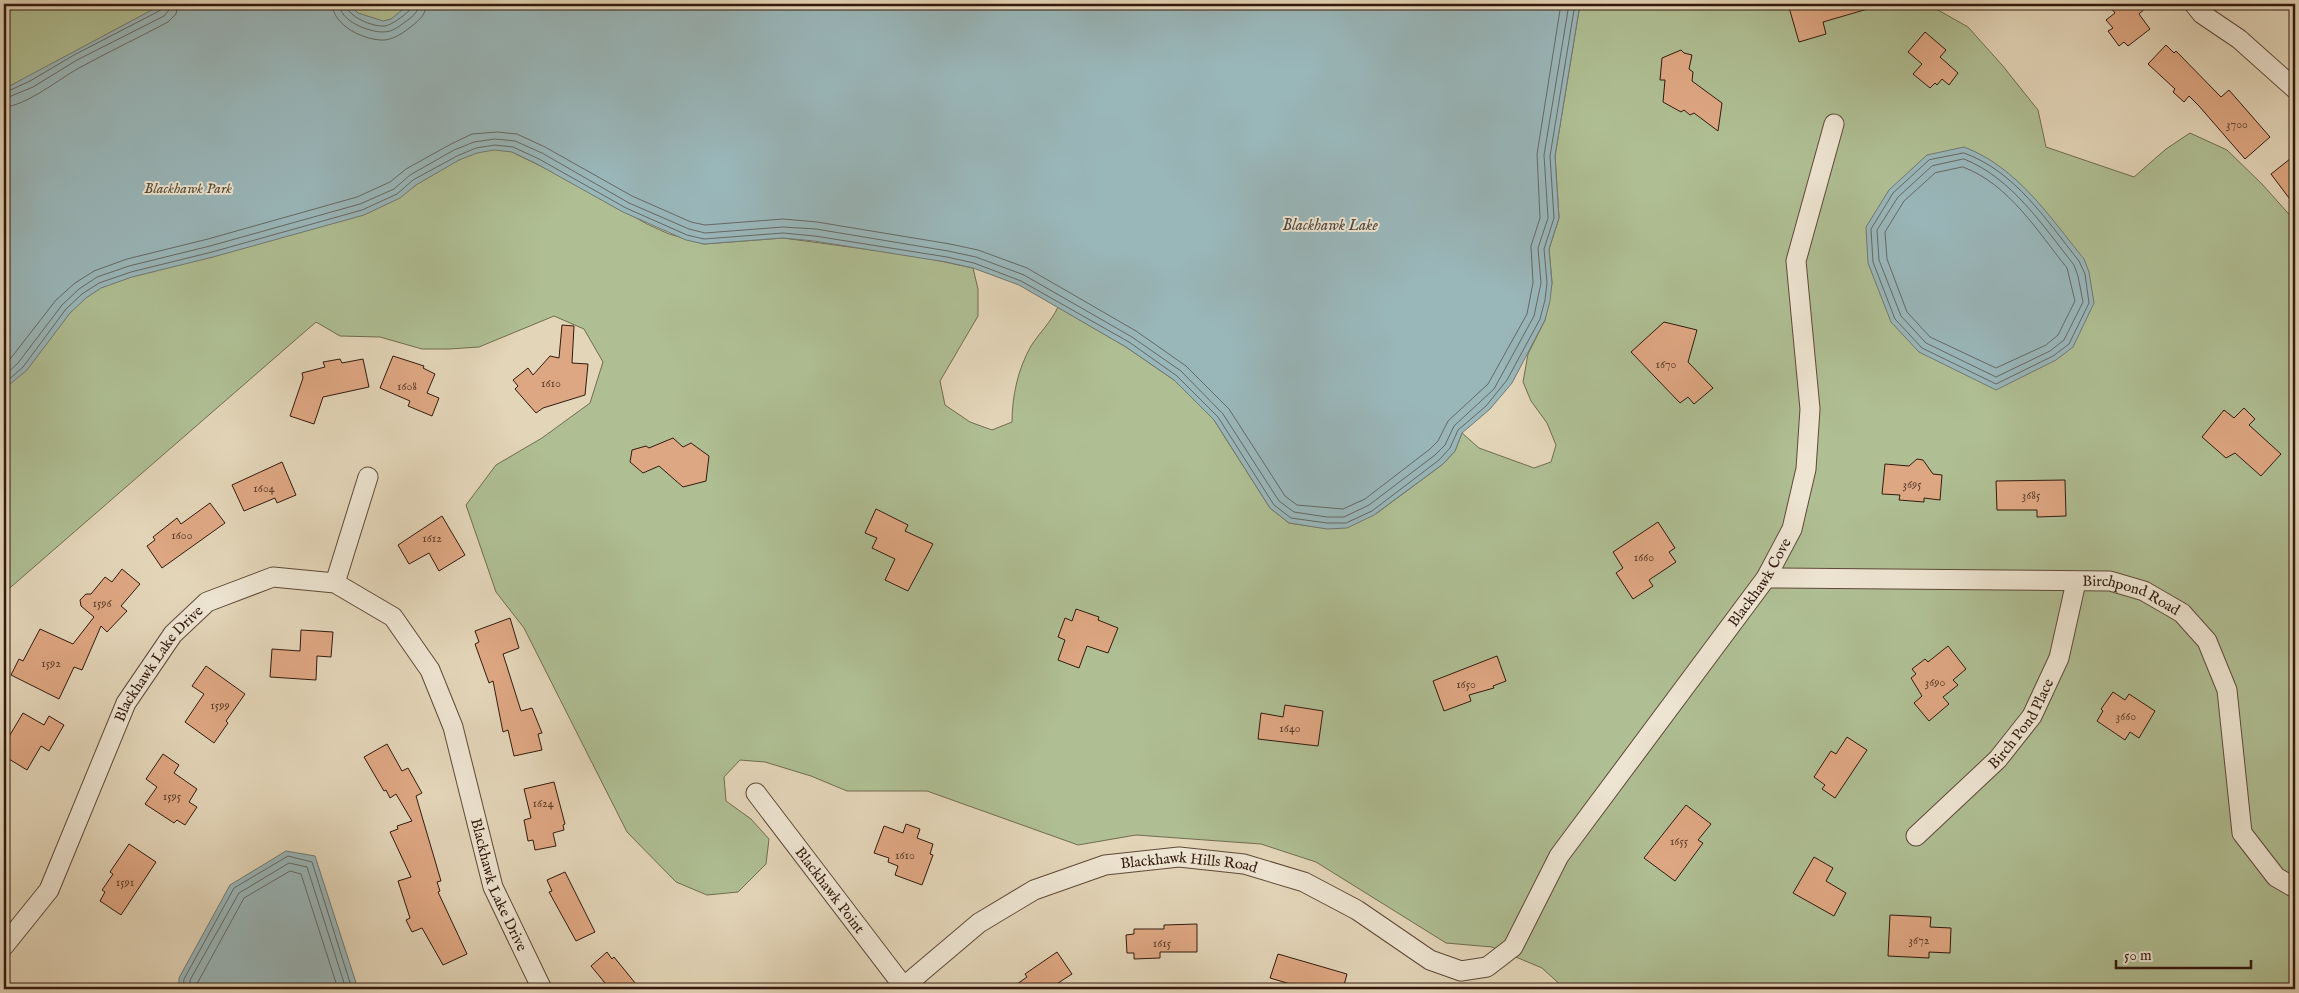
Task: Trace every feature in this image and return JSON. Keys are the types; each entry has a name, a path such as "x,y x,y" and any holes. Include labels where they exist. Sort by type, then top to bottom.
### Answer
{"street":[{"path":"2194,4 2202,14 2239,39 2295,89"},
{"name":"Blackhawk Cove","path":"1487,967 1513,947 1559,856 1766,578 1792,529 1806,469 1810,408 1796,261 1834,124"},
{"path":"335,583 368,477"},
{"name":"Blackhawk Lake Drive","path":"4,946 49,890 126,703 172,634 207,602 273,577 335,583 393,617 430,670 453,727 493,887 542,989"},
{"name":"Birchpond Road","path":"1766,578 2110,581 2144,591 2182,613 2207,641 2227,690 2242,832 2276,878 2295,888"},
{"name":"Birch Pond Place","path":"1916,836 1998,759 2032,716 2059,658 2076,582"},
{"name":"Blackhawk Point","path":"756,793 902,988"},
{"name":"Blackhawk Hills Road","path":"902,988 979,923 1034,890 1105,865 1180,857 1244,864 1304,882 1357,910 1430,960 1462,971 1487,967"}],"green space":[{"name":"Blackhawk Park","path":"4,4 683,4 512,152 565,178 647,224 669,234 704,244 783,238 917,256 973,268 978,289 978,316 940,381 945,405 970,422 992,430 1012,422 1013,402 1019,373 1031,346 1058,307 1126,347 1174,380 1214,420 1270,508 1289,523 1324,528 1377,513 1443,464 1455,451 1462,433 1479,448 1534,468 1551,462 1556,445 1547,423 1531,401 1523,382 1528,354 1545,320 1552,283 1549,249 1559,218 1555,156 1580,4 1934,4 1931,6 1968,27 2038,110 2046,147 2134,177 2166,149 2190,133 2227,150 2262,184 2295,221 2295,989 1565,989 1542,968 1492,947 1446,943 1316,862 1261,844 1136,835 1078,845 927,791 847,791 811,776 765,762 740,760 724,777 726,801 751,819 769,839 766,864 738,892 707,895 676,882 627,832 524,628 496,592 466,505 496,465 542,438 590,403 603,362 584,329 554,316 479,347 449,349 422,349 380,337 340,336 316,322 4,593"}],"water":[{"name":"Blackhawk Lake","path":"163,4 349,4 358,13 383,21 391,19 407,6 431,4 1580,4 1555,156 1559,218 1549,249 1552,283 1550,301 1545,320 1512,383 1490,409 1462,433 1455,451 1443,464 1374,515 1347,528 1327,529 1289,523 1270,508 1214,420 1174,380 1126,347 1019,285 973,268 946,262 814,241 783,238 704,244 686,240 623,212 512,152 494,150 477,153 459,160 416,185 400,198 364,215 213,257 132,277 101,288 86,298 70,313 27,370 4,389 4,89"},
{"path":"1964,147 2000,167 2031,194 2045,210 2084,259 2089,272 2094,303 2073,347 2056,360 1996,390 1919,352 1891,322 1868,263 1866,227 1889,190 1927,155"},
{"path":"286,851 315,856 358,989 179,989 179,978 230,885"}],"building":[{"path":"1788,4 1871,4 1871,8 1823,22 1826,34 1799,42"},
{"path":"2108,4 2150,4 2139,14 2150,29 2128,46 2124,42 2119,46 2108,31 2113,28 2106,20 2115,13"},
{"path":"1925,32 1946,50 1940,57 1958,73 1949,85 1942,79 1937,85 1935,83 1930,88 1913,74 1922,64 1908,52"},
{"path":"2166,45 2174,53 2176,51 2221,97 2229,90 2270,137 2245,159 2189,96 2184,102 2173,92 2175,89 2148,64"},
{"path":"1681,50 1692,55 1689,69 1693,72 1692,81 1722,103 1718,131 1694,113 1690,115 1684,110 1681,112 1663,102 1665,80 1660,80 1662,58"},
{"path":"2295,155 2295,206 2271,174"},
{"path":"1664,322 1697,330 1688,362 1713,388 1694,404 1688,397 1680,403 1631,352"},
{"path":"562,325 574,326 572,363 588,364 585,395 543,408 536,413 515,389 518,386 513,380 528,368 533,375 550,356 559,358"},
{"path":"393,356 424,366 423,368 435,374 427,393 439,398 432,416 408,406 410,401 380,388"},
{"path":"340,359 342,363 363,359 369,387 323,397 314,424 290,416 303,378 302,373 325,367 323,362"},
{"path":"2244,408 2255,419 2249,425 2281,454 2261,476 2235,453 2226,458 2202,437 2224,410 2234,418"},
{"path":"673,438 683,447 691,443 709,456 706,481 683,487 659,466 643,473 630,462 632,450 646,446 649,448"},
{"path":"1917,459 1923,460 1933,474 1942,475 1940,500 1924,498 1924,502 1899,500 1900,495 1882,494 1885,464 1909,466"},
{"path":"282,462 296,495 277,503 275,498 244,511 232,485"},
{"path":"2065,480 2066,516 2037,517 2037,510 1997,510 1996,481"},
{"path":"210,503 225,523 162,568 147,546 155,540 153,537 177,518 181,524"},
{"path":"876,509 908,525 905,531 933,544 908,591 885,580 895,559 872,548 877,538 865,533"},
{"path":"442,516 465,555 439,571 429,553 409,564 398,545"},
{"path":"1658,522 1675,548 1669,552 1676,562 1649,580 1653,586 1633,599 1616,573 1623,568 1613,552"},
{"path":"122,569 140,584 121,606 127,611 107,632 101,626 82,670 74,667 59,699 11,675 19,659 23,661 40,629 73,644 94,617 81,606 80,600 86,594 91,594 105,577 112,582"},
{"path":"1076,609 1099,617 1098,620 1118,628 1108,653 1087,646 1079,668 1058,660 1065,640 1058,637 1065,618 1072,621"},
{"path":"510,618 519,648 503,654 521,711 532,708 542,733 538,734 542,750 514,756 508,730 503,732 493,681 489,683 475,644 479,642 475,631"},
{"path":"301,630 333,632 331,657 317,656 316,680 270,677 272,649 300,651"},
{"path":"1948,646 1966,669 1953,680 1958,685 1943,697 1949,704 1929,721 1914,703 1922,696 1911,678 1916,674 1912,669 1925,659 1928,662"},
{"path":"1497,656 1506,681 1493,686 1494,688 1469,695 1471,701 1444,711 1433,681"},
{"path":"206,666 245,694 226,721 228,723 214,743 185,722 204,694 192,686"},
{"path":"2113,692 2125,700 2129,694 2155,711 2139,738 2130,732 2125,740 2097,721 2103,711 2101,709"},
{"path":"1285,705 1323,711 1318,746 1258,739 1261,713 1283,717"},
{"path":"23,713 44,725 49,716 64,725 49,751 41,746 27,770 4,756 4,745"},
{"path":"1847,737 1867,750 1835,798 1822,789 1825,785 1814,777 1831,751 1836,754"},
{"path":"387,744 402,771 408,768 422,793 416,796 441,881 437,882 440,891 438,892 467,954 443,965 422,928 412,932 406,920 410,918 398,881 411,877 390,832 398,829 397,826 412,821 396,794 390,798 386,790 384,791 364,757"},
{"path":"163,754 179,765 174,773 197,789 189,802 197,807 185,825 177,820 174,823 145,804 157,787 146,779"},
{"path":"554,782 565,824 563,825 564,830 553,833 556,846 535,850 533,840 528,841 524,820 531,818 524,789"},
{"path":"1686,805 1711,824 1698,840 1703,843 1675,881 1644,858"},
{"path":"906,824 920,829 917,838 933,844 930,854 933,855 922,885 895,875 898,866 888,862 889,858 874,853 884,826 903,833"},
{"path":"129,844 156,862 121,915 100,901 105,892 102,890 113,874 110,872"},
{"path":"1814,857 1833,868 1826,881 1846,893 1834,916 1793,893"},
{"path":"565,872 595,932 576,941 549,892 552,891 547,880"},
{"path":"1890,915 1931,917 1930,927 1951,928 1950,953 1929,952 1929,958 1888,956"},
{"path":"1197,924 1197,952 1160,952 1160,958 1134,959 1134,953 1127,953 1126,935 1134,934 1134,929 1164,929 1164,925"},
{"path":"607,952 612,959 614,957 640,989 610,989 591,966"},
{"path":"1057,952 1072,974 1049,989 1010,989 1027,977 1025,974"},
{"path":"1278,954 1347,974 1343,989 1296,989 1297,986 1270,978"}]}
